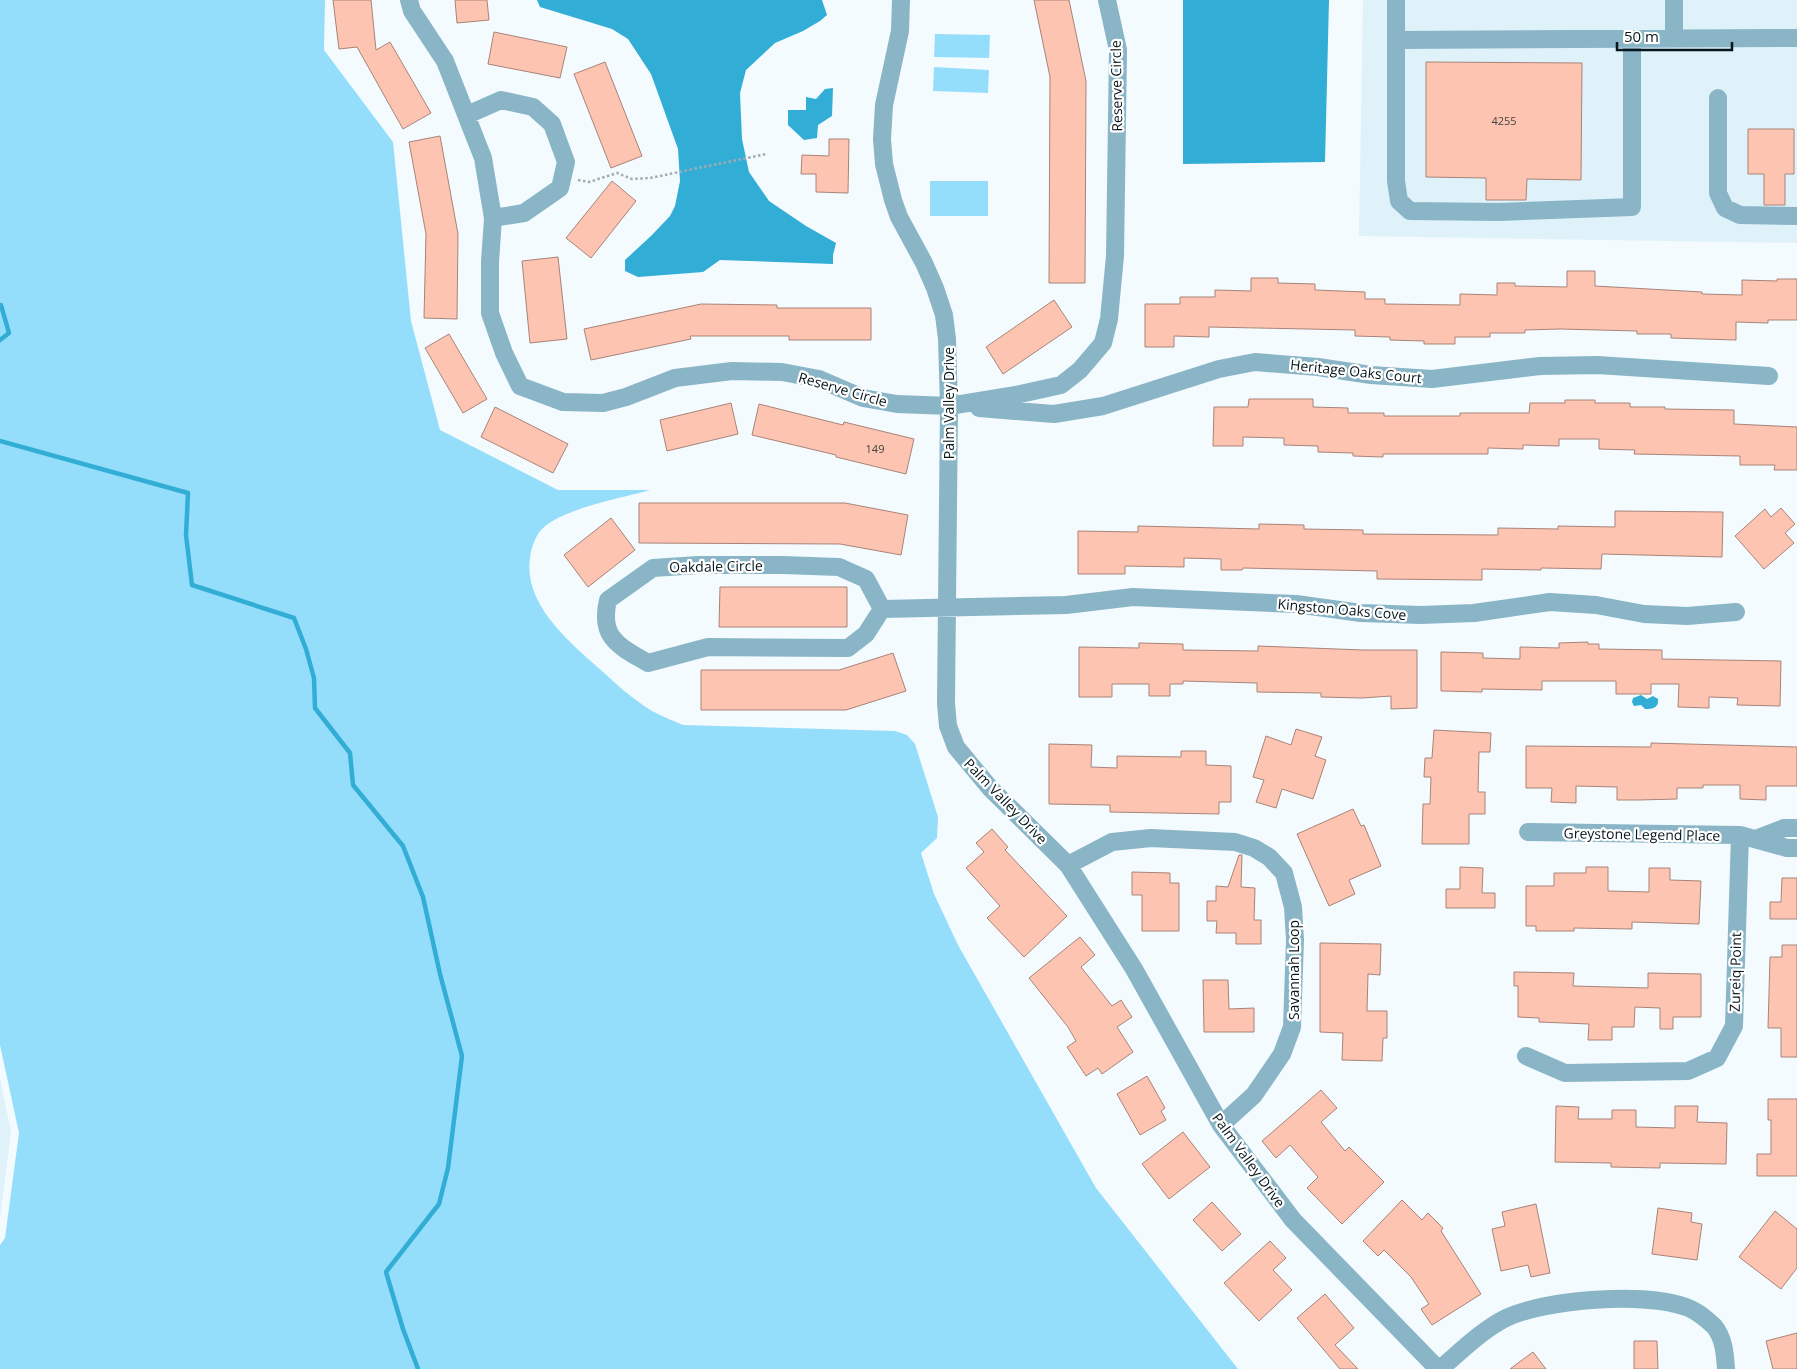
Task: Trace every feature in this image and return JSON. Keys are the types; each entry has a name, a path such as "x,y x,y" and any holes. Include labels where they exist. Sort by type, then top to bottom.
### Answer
{"street":[{"name":"Reserve Circle","path":"409,0 412,12 445,60 483,158 493,218 490,262 490,313 504,353 520,386 563,402 603,403 626,397 675,378 732,371 782,372 819,379 863,398 897,404 949,406 1016,395 1061,385 1080,370 1103,344 1109,320 1115,256 1118,50 1107,0"},
{"name":"Palm Valley Drive","path":"901,0 900,32 884,105 882,139 888,185 899,218 936,288 944,314 949,362 946,703 948,726 956,747 990,788 1068,865 1134,969 1220,1124 1293,1220 1439,1369"},
{"path":"1396,0 1396,181 1399,201 1410,211 1499,212 1632,207 1632,39"},
{"path":"1674,0 1674,38"},
{"path":"1396,40 1797,38"},
{"path":"1718,98 1718,193 1725,208 1740,214 1797,216"},
{"path":"466,116 501,100 533,107 552,124 566,162 560,188 524,213 493,218"},
{"name":"Heritage Oaks Court","path":"949,406 1054,414 1102,406 1219,369 1255,362 1318,367 1371,375 1432,379 1540,366 1597,365 1769,376"},
{"name":"Oakdale Circle","path":"783,565 839,568 866,579 882,609 866,634 848,648 708,647 648,663 620,647 608,632 605,615 608,600 653,568 698,566 783,565"},
{"name":"Kingston Oaks Cove","path":"946,606 1066,605 1133,597 1296,604 1361,613 1421,615 1474,613 1550,602 1596,605 1644,614 1687,616 1736,612"},
{"path":"882,609 946,606"},
{"name":"Greystone Legend Place","path":"1748,837 1784,828 1797,828"},
{"name":"Greystone Legend Place","path":"1528,832 1748,837 1786,848 1797,848"},
{"name":"Zureiq Point","path":"1526,1056 1565,1073 1688,1071 1717,1058 1734,1026 1748,837"},
{"name":"Savannah Loop","path":"1068,865 1112,842 1152,838 1235,842 1254,848 1269,857 1284,873 1293,907 1295,940 1292,1028 1282,1054 1254,1095 1220,1124"},
{"path":"1439,1369 1490,1327 1508,1317 1552,1305 1577,1301 1628,1300 1673,1303 1697,1312 1714,1327 1723,1341 1726,1369"}],"path":[{"path":"562,176 589,182 616,173 632,179 650,178 766,154"}],"shaded area":[{"path":"0,0 325,0 324,50 393,142 411,321 440,430 558,490 650,490 576,510 562,516 541,530 531,551 530,575 541,607 576,648 626,692 652,711 683,725 895,731 907,735 915,744 938,817 937,838 921,853 934,894 958,945 1096,1188 1238,1369 0,1369 0,1245 5,1238 19,1133 0,1045"},
{"path":"537,0 822,0 827,15 803,31 775,43 746,70 740,93 742,139 749,172 769,201 806,226 836,243 833,264 720,260 703,272 638,277 625,271 625,260 670,216 675,206 680,181 678,149 651,74 628,39 612,29 540,7"},
{"path":"1183,0 1329,0 1325,162 1183,164"},
{"path":"1363,0 1797,0 1797,243 1359,236"},
{"path":"935,34 990,35 989,58 934,57"},
{"path":"934,67 989,70 988,93 933,91"},
{"path":"833,88 832,116 818,125 817,138 804,140 788,125 788,110 806,110 806,97 816,99 825,89"},
{"path":"930,181 988,181 988,216 930,216"},
{"path":"1641,695 1647,699 1653,696 1658,699 1657,704 1648,709 1641,705 1634,706 1633,698"},
{"path":"0,1079 11,1132 0,1218"}],"building":[{"path":"333,0 371,0 376,50 390,42 431,113 403,129 357,47 339,49"},
{"path":"455,0 487,0 489,20 457,23"},
{"path":"1034,0 1069,0 1086,81 1085,283 1049,283 1050,77"},
{"path":"494,32 567,47 560,78 488,64"},
{"path":"605,62 642,156 611,168 574,74"},
{"path":"1426,62 1582,63 1581,180 1527,179 1526,200 1486,200 1486,178 1426,177"},
{"path":"1748,129 1794,129 1794,174 1785,174 1785,205 1764,205 1764,174 1748,174"},
{"path":"440,136 458,234 457,319 424,318 426,234 409,142"},
{"path":"829,139 849,139 848,193 816,192 816,174 801,174 802,155 829,156"},
{"path":"612,181 636,201 591,258 566,238"},
{"path":"558,257 567,339 530,343 522,261"},
{"path":"1567,271 1595,271 1595,286 1702,292 1702,294 1742,295 1742,280 1777,281 1777,279 1797,279 1797,320 1768,320 1768,323 1736,322 1736,340 1671,338 1671,334 1637,334 1637,331 1560,329 1525,330 1525,333 1490,333 1490,337 1455,337 1455,344 1424,344 1424,341 1390,340 1390,337 1355,336 1355,330 1209,327 1209,337 1174,336 1174,347 1145,347 1145,304 1180,304 1180,297 1215,297 1215,290 1251,291 1251,278 1278,278 1278,283 1315,284 1315,290 1365,292 1365,299 1385,299 1385,304 1460,305 1460,294 1497,295 1497,283 1515,283 1515,286 1567,287"},
{"path":"1054,300 1072,327 1003,374 986,347"},
{"path":"701,304 777,305 777,308 871,308 871,340 789,340 789,336 690,336 691,339 591,360 584,329"},
{"path":"449,334 487,399 463,413 425,348"},
{"path":"1249,399 1313,399 1313,407 1348,408 1348,413 1384,413 1384,416 1460,416 1460,413 1529,413 1530,403 1565,403 1565,400 1595,400 1595,403 1630,403 1630,407 1734,410 1734,424 1797,427 1797,470 1774,470 1775,465 1740,465 1740,456 1634,454 1635,450 1599,449 1599,439 1559,439 1559,446 1523,445 1523,449 1488,448 1488,454 1383,454 1383,457 1353,456 1353,453 1318,452 1318,446 1284,445 1284,438 1243,437 1243,446 1213,446 1214,407 1248,407"},
{"path":"731,403 738,434 667,451 660,420"},
{"path":"759,404 843,425 844,422 914,439 906,474 752,435"},
{"path":"495,407 568,444 553,473 481,437"},
{"path":"639,503 845,503 908,515 901,555 840,544 639,543"},
{"path":"1781,508 1795,524 1785,533 1794,543 1764,569 1735,536 1765,509 1771,517"},
{"path":"1615,511 1723,512 1722,557 1602,554 1601,569 1482,569 1482,580 1377,579 1377,571 1243,568 1242,570 1221,570 1221,559 1184,558 1184,567 1125,566 1125,574 1078,574 1078,531 1138,532 1138,526 1259,529 1259,524 1304,525 1304,529 1363,530 1363,534 1498,535 1498,528 1558,529 1558,526 1615,527"},
{"path":"611,518 635,550 588,587 564,555"},
{"path":"720,587 847,587 847,627 719,627"},
{"path":"1588,642 1588,644 1599,644 1599,649 1662,650 1662,659 1781,661 1780,706 1737,705 1738,698 1709,697 1709,708 1678,707 1679,684 1651,684 1651,694 1616,694 1616,681 1542,681 1542,690 1482,689 1482,692 1441,691 1441,652 1483,653 1483,658 1520,659 1520,647 1559,648 1559,643"},
{"path":"1139,643 1183,644 1183,650 1258,651 1258,646 1417,650 1417,708 1391,709 1391,696 1362,698 1321,697 1321,693 1257,692 1257,683 1183,681 1183,684 1170,684 1170,696 1149,696 1149,684 1112,684 1112,697 1079,697 1079,647 1139,648"},
{"path":"893,653 906,691 846,710 701,710 701,670 839,670"},
{"path":"1296,729 1322,737 1315,756 1326,760 1313,799 1282,789 1276,808 1256,802 1264,780 1253,777 1266,736 1291,745"},
{"path":"1434,730 1491,733 1490,752 1479,752 1478,792 1485,792 1485,814 1469,814 1469,844 1422,844 1423,804 1430,804 1431,777 1424,777 1425,758 1432,758"},
{"path":"1651,743 1797,747 1797,786 1766,786 1766,800 1740,799 1740,785 1703,785 1703,788 1677,788 1677,799 1617,800 1617,787 1576,786 1576,803 1551,802 1552,788 1526,788 1526,746 1651,747"},
{"path":"1049,744 1092,745 1091,767 1117,768 1117,756 1181,757 1181,751 1206,751 1206,765 1231,766 1231,802 1219,802 1219,814 1110,812 1110,805 1049,804"},
{"path":"1353,809 1361,826 1364,825 1381,866 1349,880 1355,894 1329,906 1297,834"},
{"path":"992,829 1008,847 1005,850 1067,916 1024,957 987,918 1000,906 966,868 984,852 976,843"},
{"path":"1239,855 1242,855 1241,887 1255,888 1254,920 1261,920 1261,944 1236,944 1236,933 1216,933 1217,921 1207,921 1207,901 1216,901 1216,886 1228,887"},
{"path":"1460,867 1483,868 1482,893 1495,893 1495,908 1446,908 1446,889 1460,889"},
{"path":"1586,867 1608,867 1608,891 1649,892 1649,868 1670,868 1670,880 1701,881 1699,924 1632,922 1632,929 1574,928 1574,931 1536,931 1536,926 1526,926 1526,886 1554,886 1554,873 1586,873"},
{"path":"1132,872 1170,873 1170,883 1179,883 1179,931 1142,931 1142,895 1132,895"},
{"path":"1782,878 1797,878 1797,919 1770,919 1770,902 1781,902"},
{"path":"1080,937 1095,955 1081,967 1112,1006 1121,1000 1132,1017 1117,1027 1133,1052 1102,1074 1098,1068 1086,1076 1067,1047 1076,1041 1068,1027 1029,978"},
{"path":"1320,943 1381,944 1380,975 1368,974 1367,1011 1387,1011 1387,1038 1383,1038 1382,1061 1342,1060 1343,1033 1320,1032"},
{"path":"1782,945 1797,945 1797,1057 1781,1057 1781,1028 1768,1028 1770,957 1782,957"},
{"path":"1514,972 1574,973 1573,986 1648,988 1648,973 1701,974 1701,1017 1673,1017 1673,1029 1660,1029 1660,1008 1635,1007 1634,1027 1612,1027 1612,1040 1588,1040 1589,1024 1539,1022 1539,1018 1518,1017 1518,986 1514,986"},
{"path":"1203,980 1228,980 1229,1009 1254,1008 1254,1032 1204,1032"},
{"path":"1147,1076 1165,1108 1161,1111 1166,1120 1140,1135 1117,1094"},
{"path":"1321,1090 1337,1108 1321,1122 1345,1151 1349,1147 1384,1182 1342,1224 1307,1188 1318,1177 1290,1145 1276,1158 1262,1141"},
{"path":"1768,1099 1797,1099 1797,1176 1757,1176 1757,1154 1771,1154 1771,1120 1768,1120"},
{"path":"1556,1106 1579,1107 1578,1119 1612,1119 1612,1110 1636,1110 1636,1127 1675,1128 1675,1106 1698,1106 1697,1122 1727,1123 1726,1164 1660,1163 1660,1168 1611,1167 1611,1163 1555,1162"},
{"path":"1183,1132 1210,1167 1169,1199 1142,1164"},
{"path":"1402,1200 1422,1220 1428,1213 1443,1228 1441,1231 1481,1294 1432,1325 1421,1309 1429,1304 1411,1277 1384,1250 1378,1256 1363,1241"},
{"path":"1212,1202 1241,1234 1222,1251 1193,1220"},
{"path":"1536,1204 1550,1273 1531,1277 1528,1265 1501,1271 1492,1229 1505,1226 1502,1212"},
{"path":"1658,1208 1692,1213 1691,1222 1702,1224 1697,1260 1652,1254"},
{"path":"1775,1211 1797,1229 1797,1268 1781,1289 1739,1257"},
{"path":"1270,1241 1286,1258 1273,1270 1292,1290 1259,1321 1224,1283"},
{"path":"1325,1294 1354,1328 1335,1345 1358,1369 1340,1369 1297,1318"},
{"path":"1797,1333 1797,1369 1773,1369 1766,1341"},
{"path":"1634,1341 1657,1341 1658,1369 1634,1369"},
{"path":"1533,1352 1546,1369 1510,1369"}],"waterway":[{"path":"0,305 9,333 0,340"},
{"path":"0,441 188,493 186,535 192,585 294,618 306,649 314,678 315,708 350,753 353,785 403,846 423,897 440,974 462,1056 448,1168 439,1204 386,1272 403,1329 418,1369"}]}
